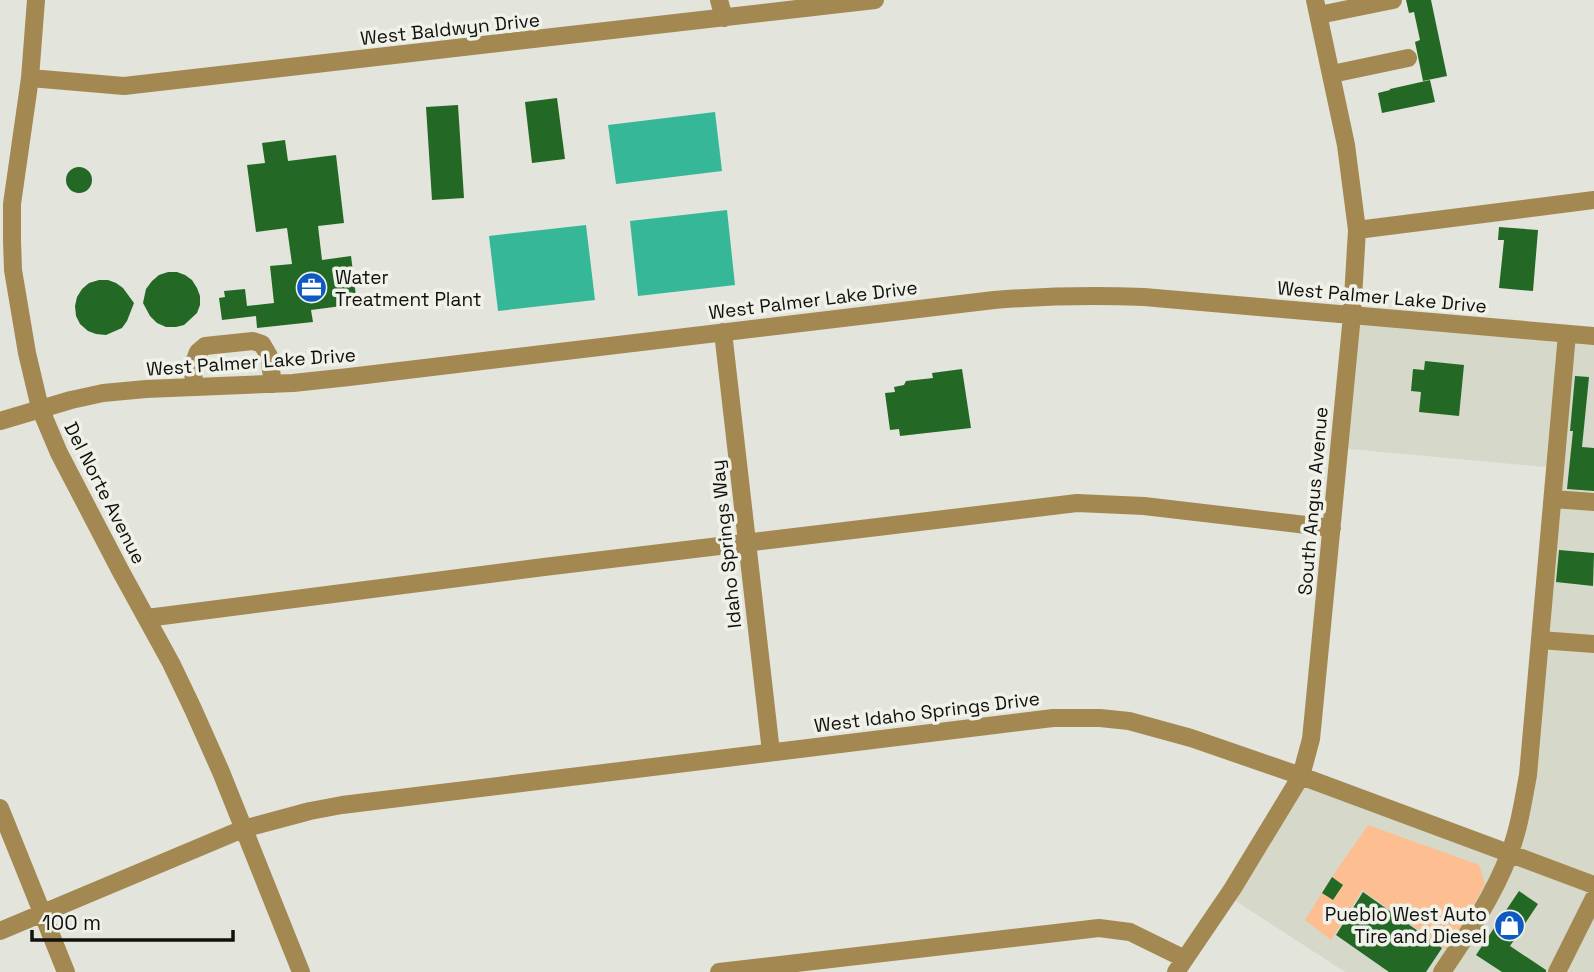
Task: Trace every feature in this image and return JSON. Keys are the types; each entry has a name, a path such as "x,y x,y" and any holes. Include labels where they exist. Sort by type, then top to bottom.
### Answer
{"street":[{"name":"Del Norte Avenue","path":"36,0 30,78 12,204 7,271 40,408 65,464 193,709 301,972"},
{"path":"719,0 724,18"},
{"name":"West Baldwyn Drive","path":"30,78 124,86 876,0"},
{"path":"1317,8 1393,0"},
{"name":"South Angus Avenue","path":"1180,965 1233,888 1301,776 1311,739 1352,315 1357,230 1346,145 1317,8"},
{"path":"1332,74 1408,58"},
{"path":"1357,230 1594,200"},
{"name":"West Palmer Lake Drive","path":"0,421 103,393 274,384 349,377 994,300 1075,295 1143,297 1594,336"},
{"name":"Idaho Springs Way","path":"723,332 771,752"},
{"path":"1442,972 1470,931 1500,875 1517,830 1528,775 1567,334"},
{"path":"194,387 193,365 198,352 205,346 253,341 262,344 269,356 274,384"},
{"path":"1553,499 1594,502"},
{"path":"147,618 1077,503 1144,506 1332,528"},
{"path":"1540,640 1594,645"},
{"name":"West Idaho Springs Drive","path":"0,931 243,829 310,811 1053,718 1129,721 1191,738 1594,885"},
{"path":"0,808 66,972"},
{"path":"1557,972 1592,907"},
{"path":"719,972 1100,928 1130,932 1180,965"}],"shaded area":[{"path":"715,112 722,171 616,184 608,125"},
{"path":"727,210 735,285 638,296 630,221"},
{"path":"586,225 595,300 498,311 489,236"},
{"path":"1352,315 1594,336 1594,972 1345,972 1228,896 1301,776 1509,854 1517,830 1556,468 1339,448"},
{"path":"1368,825 1479,865 1485,884 1451,945 1446,949 1362,890 1331,940 1305,920 1322,893 1333,900 1343,885 1332,877"}],"building":[{"path":"1406,0 1431,0 1447,76 1423,81 1415,42 1420,40 1414,12 1409,13"},
{"path":"1430,80 1435,102 1382,113 1378,93"},
{"path":"557,98 565,159 532,163 525,102"},
{"path":"458,105 464,198 432,200 426,107"},
{"path":"285,140 288,161 336,155 344,223 318,226 322,260 351,256 357,304 311,310 313,322 257,328 256,316 222,320 219,298 225,297 224,291 245,289 247,306 274,303 270,266 292,264 287,228 256,232 247,165 265,163 262,143"},
{"path":"79,167 88,171 92,180 88,189 79,193 70,189 66,180 70,171"},
{"path":"1499,227 1538,230 1533,291 1499,288 1504,240 1498,240"},
{"path":"168,272 177,272 192,280 200,296 197,313 184,325 176,327 157,323 143,303 146,289 152,281"},
{"path":"99,280 116,283 134,303 122,328 106,335 88,331 76,316 77,297 82,289"},
{"path":"1425,361 1464,365 1459,416 1419,412 1421,392 1411,391 1413,369 1424,370"},
{"path":"962,369 971,428 900,436 899,429 890,430 885,393 895,392 894,387 904,385 906,381 933,378 932,373"},
{"path":"1575,376 1589,377 1582,447 1594,448 1594,491 1567,489"},
{"path":"1559,550 1594,553 1593,586 1556,582"},
{"path":"1332,877 1343,885 1333,900 1322,893"},
{"name":"Pueblo West Auto Tire and Diesel","path":"1519,891 1538,904 1510,946 1546,972 1502,972 1476,955"},
{"path":"1363,892 1442,948 1426,972 1389,972 1336,935"}],"place":[{"name":"Water Treatment Plant","path":"312,288"},
{"name":"Pueblo West Auto Tire and Diesel","path":"1510,925"}]}
